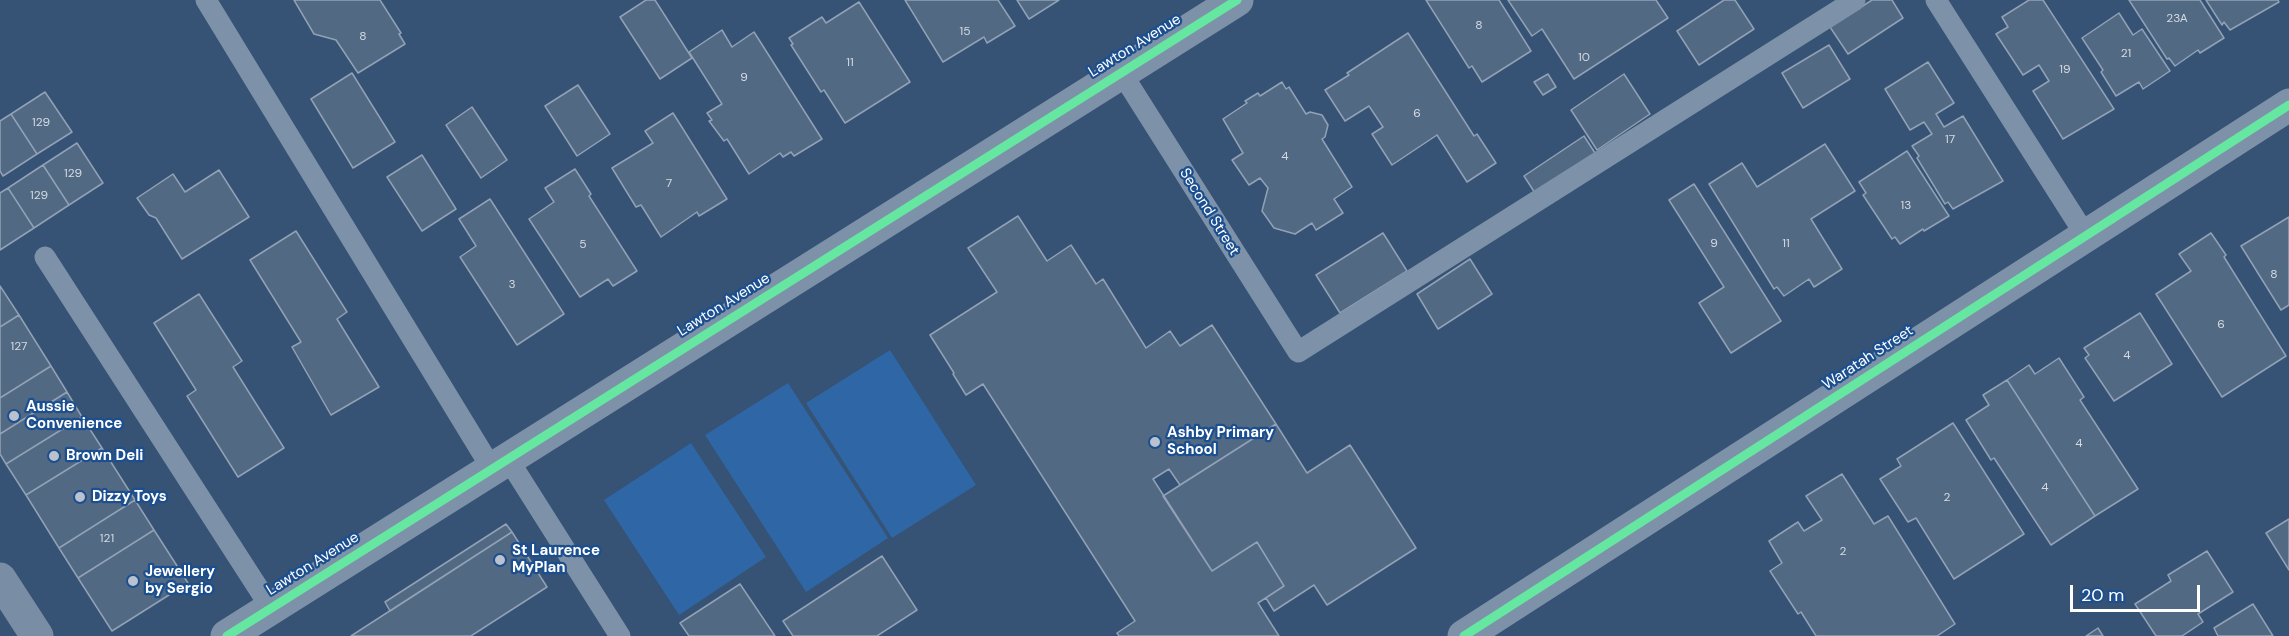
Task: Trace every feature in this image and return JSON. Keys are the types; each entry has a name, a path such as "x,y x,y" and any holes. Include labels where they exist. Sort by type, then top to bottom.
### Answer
{"street":[{"name":"Lawton Avenue","path":"227,636 1237,0"},
{"name":"Waratah Street","path":"1464,636 2289,105"},
{"path":"0,579 37,636"}],"lane":[{"path":"206,0 500,464 621,636"},
{"name":"Second Street","path":"1121,72 1298,352 1855,0"},
{"path":"1936,0 2086,236"},
{"path":"45,257 271,608"}],"shaded area":[{"path":"890,350 976,485 892,538 806,403"},
{"path":"788,383 888,538 806,592 705,435"},
{"path":"691,443 766,557 679,615 604,500"}],"building":[{"path":"294,0 380,0 401,33 399,34 405,44 358,73 336,40 314,34"},
{"path":"646,0 655,0 692,58 660,79 620,17"},
{"path":"905,0 998,0 1015,26 987,43 984,37 943,62"},
{"path":"1017,0 1059,0 1029,19"},
{"path":"1426,0 1499,0 1531,51 1482,82 1472,66 1469,68"},
{"path":"1508,0 1656,0 1668,18 1574,79 1542,29 1532,36"},
{"path":"1724,0 1735,0 1754,29 1699,65 1677,31"},
{"path":"1872,0 1892,0 1903,18 1848,54 1830,27"},
{"path":"2029,0 2043,0 2114,109 2063,139 2033,91 2049,81 2039,65 2023,75 1996,34 2008,27 2002,17"},
{"path":"2129,0 2200,0 2224,38 2200,53 2198,50 2175,66 2169,58 2167,59"},
{"path":"2206,0 2278,0 2279,2 2230,30 2224,22 2222,25"},
{"path":"859,2 910,82 845,123 824,90 821,92 791,45 793,44 789,38 822,17 826,23"},
{"path":"2119,13 2133,35 2142,29 2170,71 2143,89 2139,82 2116,96 2101,72 2103,70 2082,38"},
{"path":"722,30 732,47 754,32 822,139 794,156 791,152 783,157 780,153 749,174 727,139 724,141 709,121 712,120 707,113 722,104 689,52"},
{"path":"1408,33 1474,136 1477,134 1496,163 1467,182 1437,135 1392,165 1372,134 1383,127 1369,106 1345,121 1325,90"},
{"path":"1829,45 1850,79 1803,108 1782,73"},
{"path":"1928,62 1954,103 1936,114 1944,127 1963,116 2003,181 1953,209 1948,202 1945,204 1912,146 1932,134 1924,122 1910,130 1885,89"},
{"path":"352,73 395,142 353,168 311,99"},
{"path":"1548,74 1556,87 1543,95 1534,82"},
{"path":"1624,74 1650,114 1597,150 1571,110"},
{"path":"1282,82 1286,89 1289,87 1306,114 1310,112 1322,115 1328,125 1325,137 1322,139 1352,187 1334,199 1343,213 1316,230 1312,223 1295,234 1274,228 1262,211 1268,188 1260,178 1249,185 1232,160 1243,153 1223,119 1247,103 1245,101 1258,93 1260,96"},
{"path":"578,85 610,134 577,156 545,106"},
{"path":"45,92 72,132 37,154 11,114"},
{"path":"472,107 507,160 481,178 446,125"},
{"path":"673,113 727,199 699,216 697,212 661,237 641,205 636,207 612,168 653,143 645,131"},
{"path":"11,114 37,154 3,176 0,171 0,121"},
{"path":"1584,136 1595,153 1535,193 1524,176"},
{"path":"77,143 103,183 69,205 43,165"},
{"path":"1825,144 1855,191 1811,219 1842,269 1814,287 1809,279 1784,296 1777,287 1774,289 1709,184 1742,163 1757,187"},
{"path":"1907,151 1949,216 1900,244 1895,237 1892,239 1863,195 1866,193 1859,182"},
{"path":"422,155 456,209 422,231 387,177"},
{"path":"43,165 69,205 34,228 8,188"},
{"path":"575,169 591,194 589,196 637,271 613,286 608,279 580,297 529,219 554,202 545,188"},
{"path":"219,170 249,217 182,259 156,218 149,215 137,198 173,174 185,192"},
{"path":"1694,184 1781,321 1731,353 1699,303 1724,287 1669,200"},
{"path":"8,188 34,228 0,250 0,193"},
{"path":"490,199 564,314 517,345 460,257 476,246 459,219"},
{"path":"1018,216 1047,261 1071,245 1096,284 1103,279 1146,348 1170,331 1180,346 1212,325 1276,424 1180,485 1169,469 1153,479 1212,571 1257,542 1284,586 1258,603 1279,636 1119,636 1117,633 1135,621 983,384 966,395 930,335 997,292 968,248"},
{"path":"2289,217 2289,305 2281,310 2241,246"},
{"path":"296,231 347,312 337,319 379,387 331,415 292,347 301,342 250,260"},
{"path":"1383,233 1407,271 1340,313 1316,275"},
{"path":"2211,233 2286,356 2222,397 2156,294 2191,271 2179,254"},
{"path":"1470,259 1492,294 1438,329 1417,294"},
{"path":"0,286 19,315 0,327"},
{"path":"199,294 242,361 233,367 284,448 238,477 187,396 196,390 154,323"},
{"path":"2140,313 2172,364 2114,401 2085,358 2089,355 2084,348"},
{"path":"19,315 51,366 0,398 0,327"},
{"path":"2059,358 2084,397 2080,400 2138,489 2095,516 2007,380 2029,365 2035,374"},
{"name":"Aussie Convenience","path":"51,366 67,392 0,434 0,398"},
{"path":"2007,380 2095,516 2051,545 1994,458 1991,460 1966,420 1989,405 1983,395"},
{"path":"67,392 82,417 6,464 0,454 0,434"},
{"name":"Brown Deli","path":"82,417 102,448 26,495 6,464"},
{"path":"1953,423 2024,534 1954,579 1916,518 1908,522 1880,479 1901,466 1897,459"},
{"path":"1276,424 1307,473 1350,445 1416,548 1327,605 1314,585 1274,611 1266,598 1284,586 1257,542 1212,571 1163,496"},
{"name":"Dizzy Toys","path":"102,448 135,500 59,548 26,495"},
{"path":"1842,474 1874,524 1888,516 1955,624 1937,636 1816,636 1801,612 1798,614 1770,571 1782,563 1769,541 1798,522 1804,531 1822,520 1806,496"},
{"path":"135,500 154,530 78,578 59,548"},
{"path":"2289,519 2289,570 2266,533"},
{"path":"506,524 512,532 390,611 385,602"},
{"name":"Jewellery by Sergio","path":"154,530 188,583 112,631 78,578"},
{"name":"St Laurence MyPlan","path":"512,532 547,587 471,636 351,636"},
{"path":"2207,551 2233,592 2198,614 2203,622 2182,636 2156,636 2135,604 2171,581 2168,575"},
{"path":"882,556 917,610 877,636 793,636 783,621"},
{"path":"740,584 775,636 689,636 680,623"},
{"path":"2253,604 2273,636 2218,636 2214,628"},
{"path":"2098,628 2103,636 2086,636"}],"cycle path":[{"path":"227,636 1237,0"},
{"path":"1464,636 2289,105"}],"place":[{"name":"Aussie Convenience","path":"14,416"},
{"name":"Ashby Primary School","path":"1155,442"},
{"name":"Brown Deli","path":"54,456"},
{"name":"Dizzy Toys","path":"80,497"},
{"name":"St Laurence MyPlan","path":"500,560"},
{"name":"Jewellery by Sergio","path":"133,581"}]}
